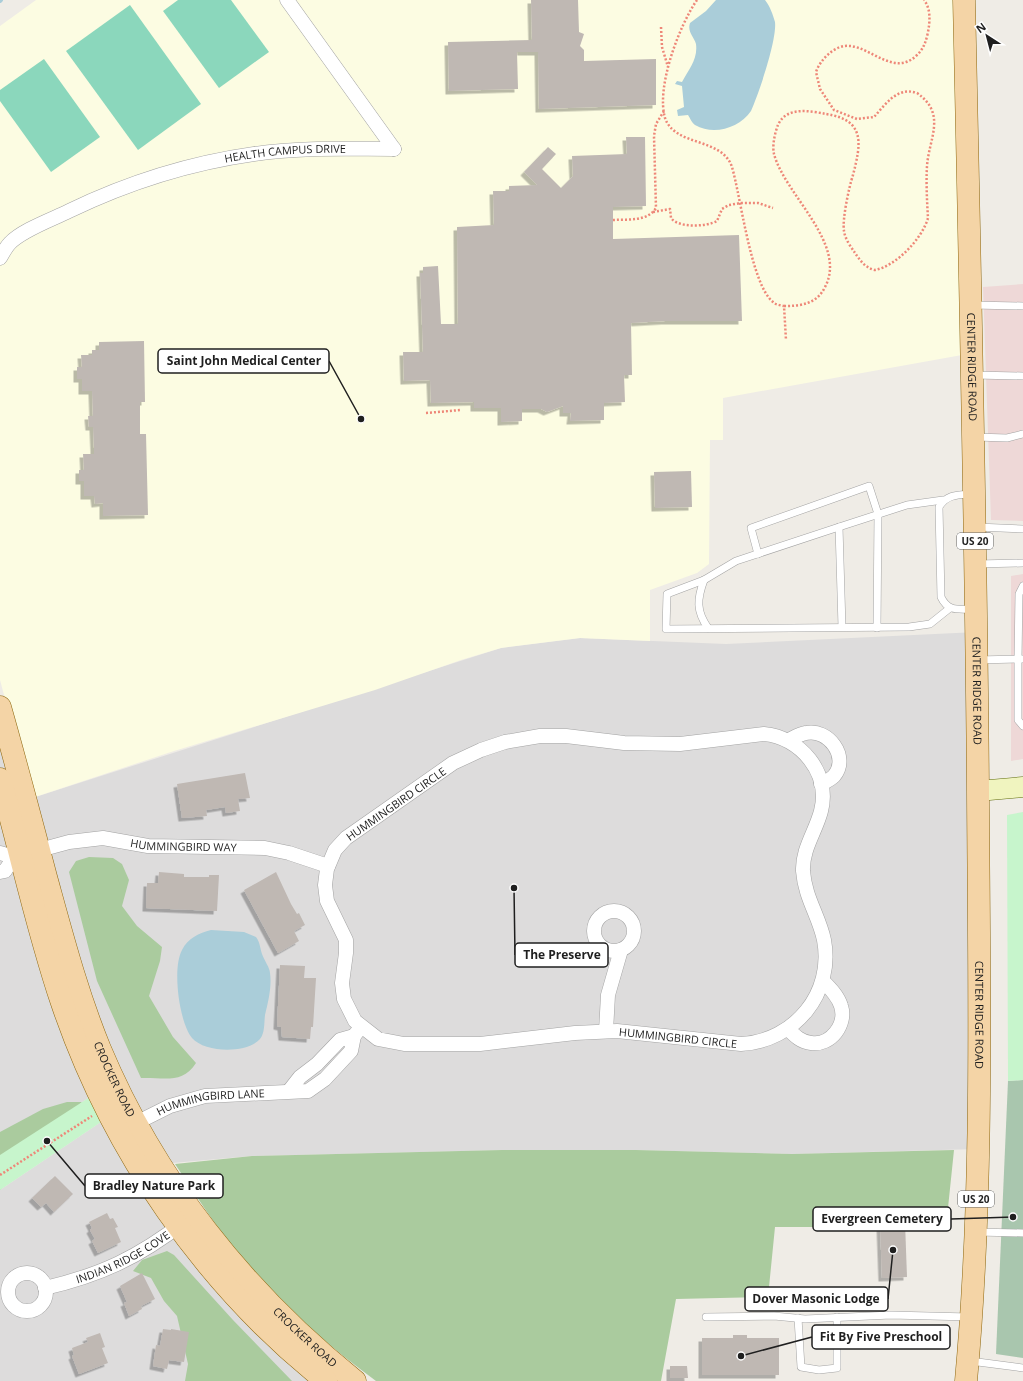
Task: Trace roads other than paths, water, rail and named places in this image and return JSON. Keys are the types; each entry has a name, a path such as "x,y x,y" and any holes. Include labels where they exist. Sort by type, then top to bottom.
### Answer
{"main road":[{"name":"CENTER RIDGE ROAD","path":"964,0 978,660 980,927 977,1172 971,1317 967,1371"},
{"name":"CROCKER ROAD","path":"0,707 19,853 70,962 92,1029 136,1123 169,1178 204,1261 229,1290 275,1336 326,1381"},
{"name":"CROCKER ROAD","path":"0,779 19,853 57,986 87,1066 104,1103 130,1152 186,1220 221,1250 262,1297 310,1344 355,1381"},
{"path":"978,791 1023,787"}],"street":[{"name":"HEALTH CAMPUS DRIVE","path":"0,258 5,243 96,198 149,179 197,165 254,154 282,151 394,149 287,0"},
{"path":"789,740 805,733 812,732 825,736 834,744 839,755 838,768 833,777 821,784"},
{"name":"HUMMINGBIRD CIRCLE","path":"764,734 774,735 789,740 796,745 809,758 821,784 823,800 821,810 806,849 803,868 807,895 824,940 826,965 823,981 811,1006 788,1029 762,1042 741,1044 632,1032 606,1032 490,1043 404,1044 378,1039 357,1031 344,999 342,983 346,953 346,940 330,908 325,893 325,877 328,866 334,850 351,834 453,763 481,750 505,742 540,736 566,736 624,743 680,744 764,734"},
{"name":"HUMMINGBIRD WAY","path":"19,853 80,840 103,838 148,846 264,848 289,853 328,866"},
{"path":"0,872 5,871 19,853"},
{"path":"606,1032 608,995 621,950"},
{"path":"788,1029 796,1037 813,1044 828,1040 839,1027 842,1020 841,1004 823,981"},
{"name":"HUMMINGBIRD LANE","path":"136,1123 170,1106 205,1096 231,1094 273,1094 289,1091 300,1077 317,1064 340,1040 357,1031"},
{"name":"INDIAN RIDGE COVE","path":"45,1288 86,1277 113,1267 145,1250 186,1220"},
{"path":"24,1273 36,1275 41,1279 45,1288 43,1302 34,1310 28,1311 16,1308 4,1292 12,1280 24,1273"}],"lane":[{"path":"971,305 989,304 1023,306"},
{"path":"972,375 1023,376"},
{"path":"973,437 1007,438 1023,434"},
{"path":"758,554 751,528 869,486 878,514 877,628"},
{"path":"974,493 949,496 943,500 938,507 941,597 945,604 950,608 977,610"},
{"path":"943,500 913,504 878,514 758,554 724,567 704,580 666,594 666,629 877,628 924,626 936,620 950,608"},
{"path":"975,526 1023,529"},
{"path":"839,527 842,627"},
{"path":"976,564 1023,563"},
{"path":"704,580 697,600 700,615 708,628"},
{"path":"1023,586 1019,594 1021,659 1018,720 1023,726"},
{"path":"978,660 1021,659"},
{"path":"975,1232 1023,1233"},
{"path":"706,1317 774,1316 798,1318 890,1314 971,1317"},
{"path":"798,1318 801,1367 819,1370 837,1368 837,1317"},
{"path":"967,1371 1023,1368"}],"water":[{"path":"716,0 765,0 770,8 775,22 775,30 767,66 751,111 740,122 733,126 718,130 710,130 695,125 688,115 678,116 677,110 684,107 682,86 675,84 677,81 682,82 696,54 696,44 689,29 690,23 706,11"},
{"path":"211,930 244,932 256,937 270,971 270,989 263,1034 254,1044 246,1047 226,1050 206,1047 198,1043 192,1038 187,1030 180,1008 177,982 179,958 182,950 187,942 198,934"}],"place":[{"name":"Saint John Medical Center","path":"361,419"},
{"name":"The Preserve","path":"514,888"},
{"name":"Bradley Nature Park","path":"47,1141"},
{"name":"Evergreen Cemetery","path":"1013,1217"},
{"name":"Dover Masonic Lodge","path":"893,1250"},
{"name":"Fit By Five Preschool","path":"741,1356"}]}
